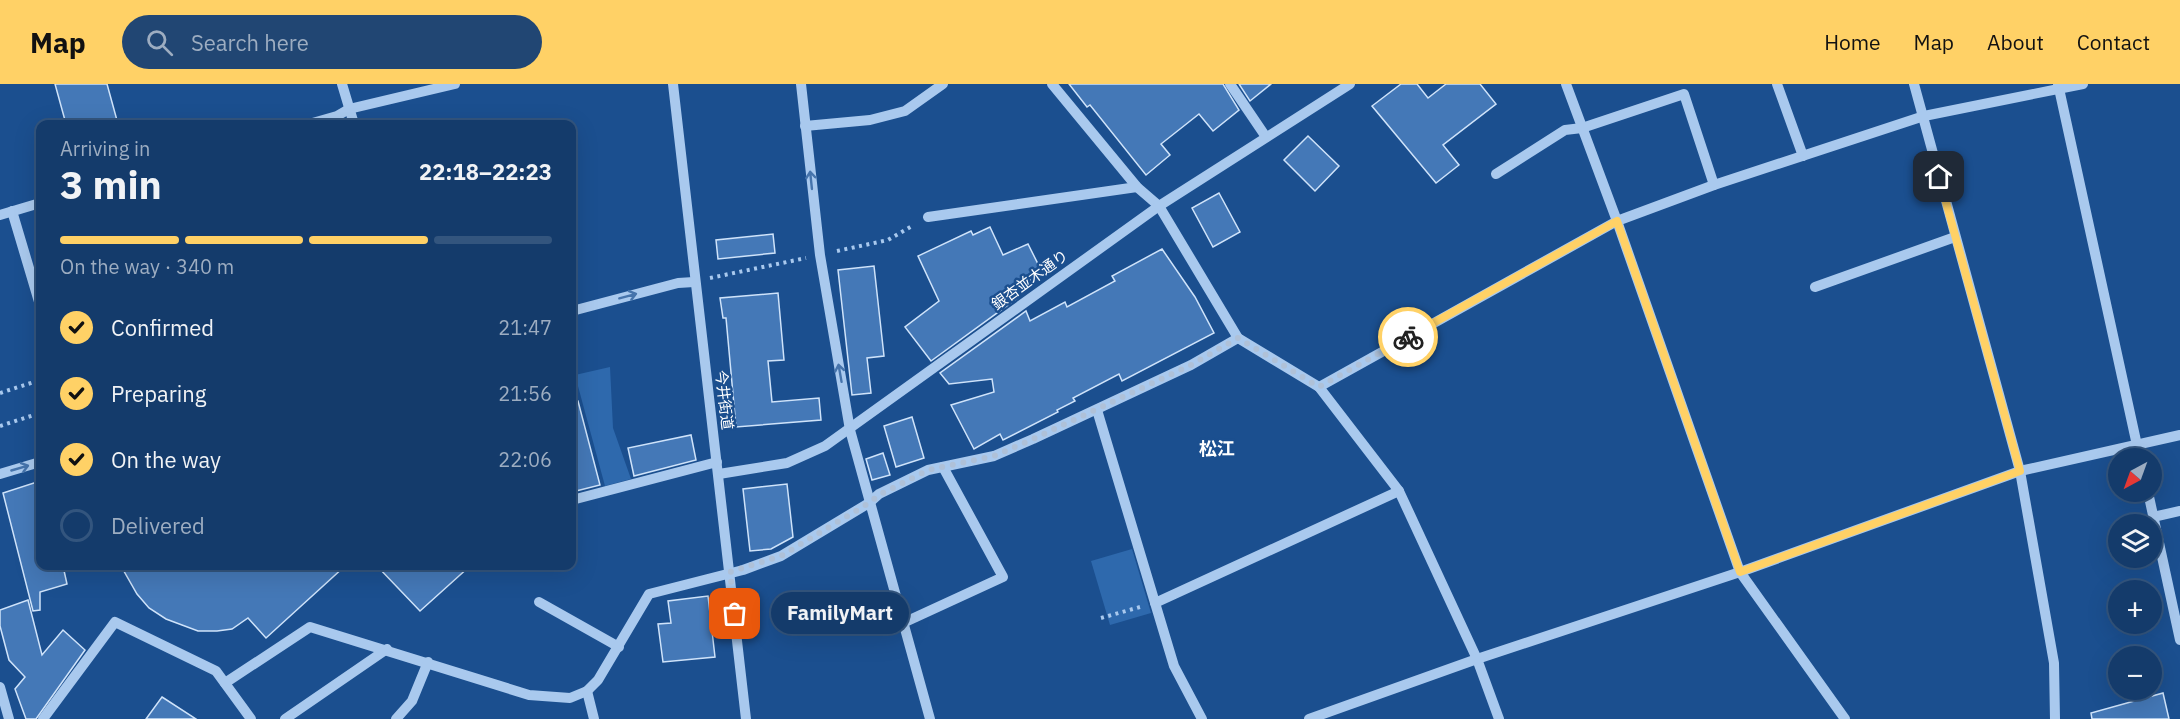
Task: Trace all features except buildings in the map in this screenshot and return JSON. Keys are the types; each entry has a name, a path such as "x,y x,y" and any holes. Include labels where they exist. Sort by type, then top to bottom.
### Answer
{"street":[{"path":"342,84 353,120"},
{"path":"323,120 349,109 455,84"},
{"name":"今井街道","path":"673,84 746,719"},
{"path":"801,84 820,255 850,430 930,719"},
{"path":"805,126 870,120 905,111 943,84"},
{"path":"1052,84 1137,186 1159,206 1238,338 1319,387 1399,491 1477,659 1499,719"},
{"path":"1230,84 1266,137"},
{"name":"銀杏並木通り","path":"719,474 762,468 805,457 850,430 1159,206 1350,84"},
{"path":"1566,84 1617,221 1740,572 1845,719"},
{"path":"1777,84 1803,156"},
{"path":"1914,84 2020,471 2054,663 2055,719"},
{"path":"1319,387 1617,221 1714,185 1924,116 2083,84"},
{"path":"2059,87 2138,448"},
{"path":"1496,174 1564,130 1581,128 1684,94 1714,185"},
{"path":"927,217 1137,186"},
{"path":"0,215 36,204"},
{"path":"12,211 36,292"},
{"path":"1815,287 1955,237"},
{"path":"576,310 678,283 694,282"},
{"path":"225,682 310,627 387,649 529,695 570,698 587,691 598,680 649,594 781,556 879,495 928,470 994,456 1191,365 1238,338"},
{"path":"1097,410 1174,666 1202,719"},
{"path":"1309,719 1477,659 1740,572 2020,471 2180,435"},
{"path":"576,499 717,462"},
{"path":"0,474 36,463"},
{"path":"903,623 1003,577 943,467"},
{"path":"1155,603 1399,491"},
{"path":"2162,515 2180,511"},
{"path":"2162,557 2179,633"},
{"path":"539,602 618,647"},
{"path":"43,719 115,622 216,671 251,719"},
{"path":"285,719 387,649"},
{"path":"396,719 412,701 428,662"},
{"path":"587,691 594,719"},
{"path":"1,695 9,719"}],"path":[{"path":"0,393 34,382"},
{"path":"0,426 36,414"},
{"path":"1101,618 1155,603"}],"shaded area":[{"path":"610,367 613,428 631,479 605,486 576,375"},
{"path":"1132,549 1151,613 1110,625 1091,561"}],"way so far":[{"path":"735,614 730,572 743,570 781,556 879,495 928,470 994,456 1191,365 1238,338 1319,387 1408,337"}],"place":[{"name":"FamilyMart","path":"735,614"}],"district":[{"name":"松江","path":"1217,449"}],"route":[{"path":"1408,337 1617,221 1740,572 2020,471 1939,177"}]}
